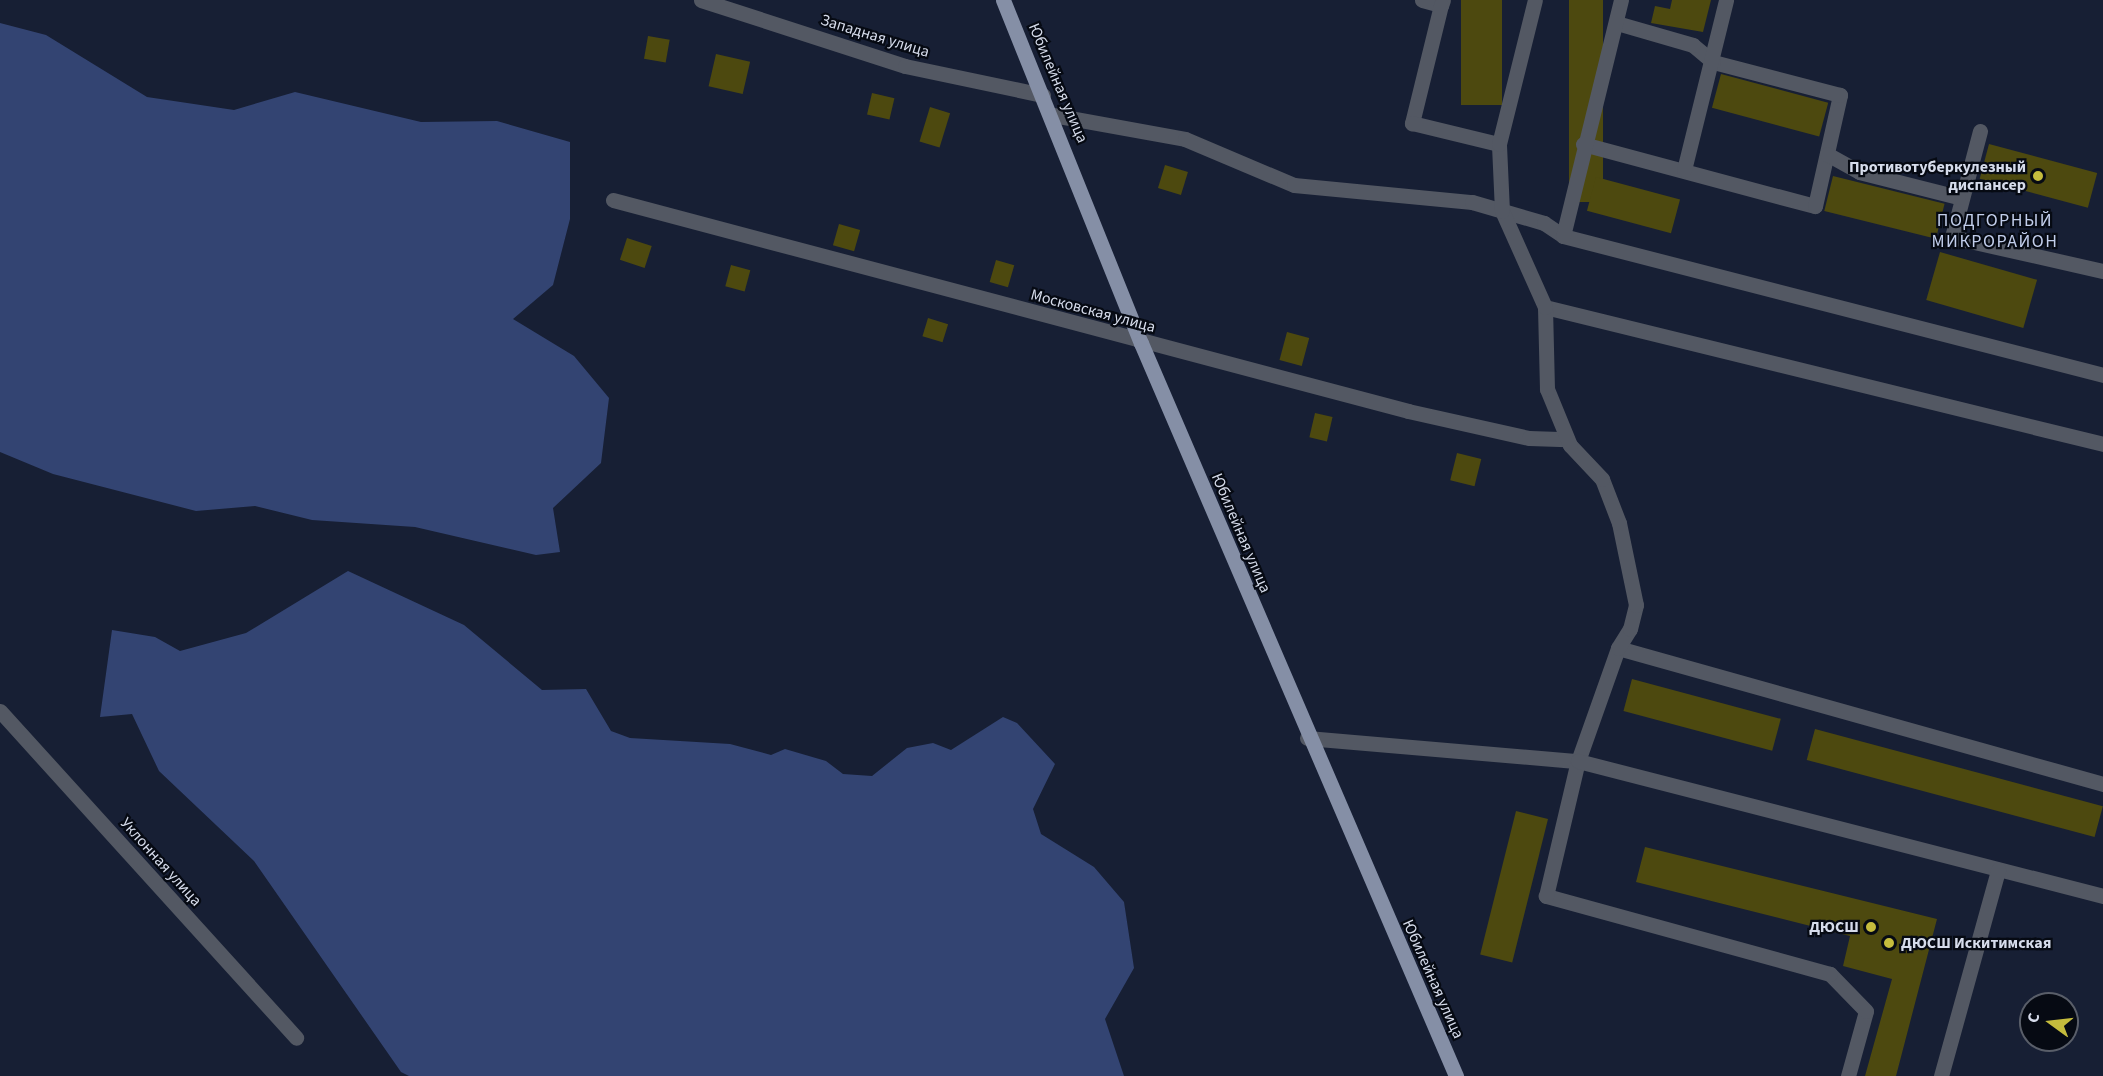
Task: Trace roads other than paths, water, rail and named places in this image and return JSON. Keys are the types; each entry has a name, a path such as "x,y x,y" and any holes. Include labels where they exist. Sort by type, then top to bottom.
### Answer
{"main road":[{"name":"Юбилейная улица","path":"1003,0 1042,95 1053,115 1141,343 1307,738 1456,1076"}],"street":[{"name":"Западная улица","path":"701,0 905,66 1042,95"},
{"path":"1422,0 1442,3 1412,123 1499,144"},
{"path":"1535,0 1499,144 1502,211 1545,307 1547,389 1567,439 1602,479 1619,523 1636,605 1618,648 1578,761 1546,896 1830,974 1866,1011 1848,1076"},
{"path":"1563,236 1583,144 1617,23 1621,0"},
{"path":"1684,170 1713,62 1726,0"},
{"path":"1583,144 1815,206 1840,95 1713,62 1693,45 1617,23"},
{"path":"1053,115 1185,139 1294,185 1435,196 1502,211 1544,223 1563,236 2103,375"},
{"path":"1980,130 1958,197 1952,237 2103,271"},
{"path":"1827,154 1859,172 1958,197"},
{"name":"Московская улица","path":"614,200 1141,343 1408,411 1529,438 1567,439"},
{"path":"1545,307 2103,444"},
{"path":"1618,648 2103,784"},
{"name":"Уклонная улица","path":"0,711 296,1038"},
{"path":"1307,738 1578,761 2103,896"},
{"path":"1941,1076 1998,870"}],"place":[{"name":"Противотуберкулезный диспансер","path":"2038,176"},
{"name":"ДЮСШ","path":"1871,927"},
{"name":"ДЮСШ Искитимская","path":"1889,943"}],"district":[{"name":"ПОДГОРНЫЙ МИКРОРАЙОН","path":"1995,232"}]}
